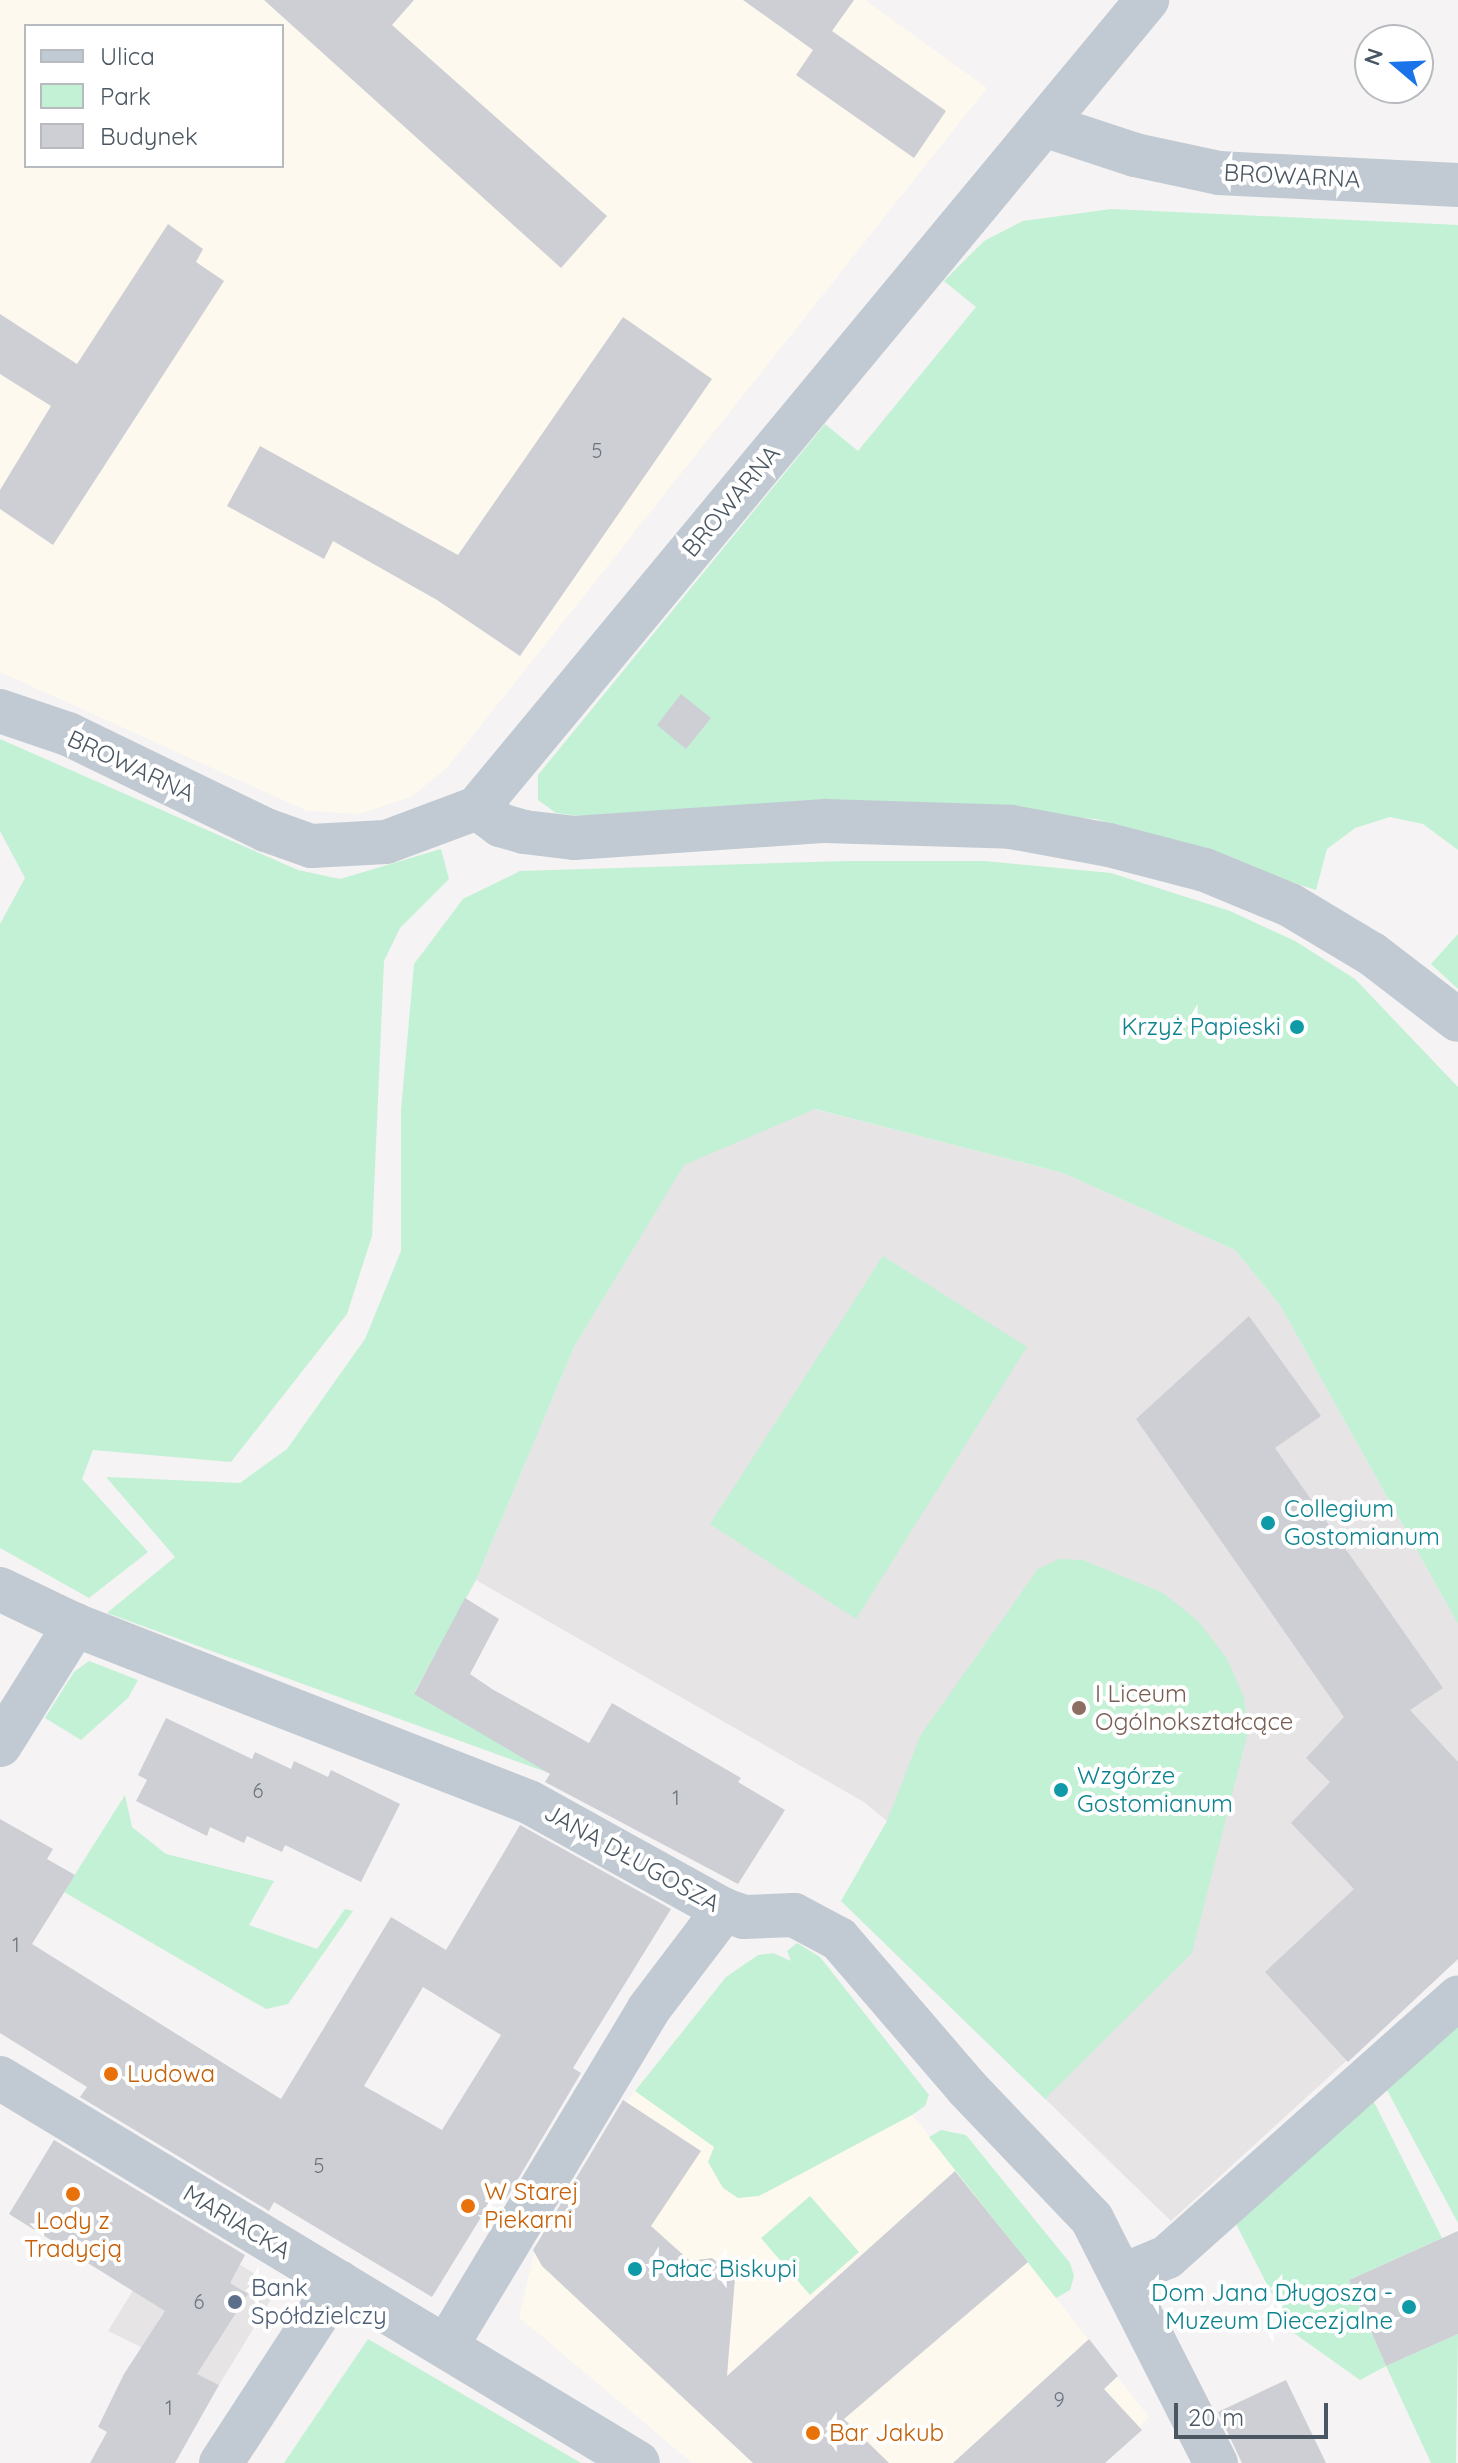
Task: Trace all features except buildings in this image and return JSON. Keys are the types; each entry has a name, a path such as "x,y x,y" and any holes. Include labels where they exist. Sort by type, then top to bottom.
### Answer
{"street":[{"path":"1044,125 1147,0"},
{"name":"BROWARNA","path":"0,711 68,734 266,830 311,846 386,842 477,808 1044,125 1135,155 1219,173 1458,185"},
{"path":"477,808 500,825 524,832 574,838 825,821 1011,827 1109,845 1205,870 1290,905 1372,954 1458,1020"},
{"name":"JANA DŁUGOSZA","path":"0,1589 75,1625 529,1802 724,1910 744,1917 794,1915 839,1939 967,2088 1092,2219 1216,2463"},
{"path":"0,1745 75,1625"},
{"path":"447,2345 648,2010 724,1910"},
{"path":"1123,2275 1167,2257 1458,1998"},
{"name":"MARIACKA","path":"0,2078 638,2463"},
{"path":"221,2463 339,2282"}],"shaded area":[{"path":"0,0 865,0 987,88 448,767 411,797 359,814 307,811 0,672"},
{"name":"I Liceum Ogólnokształcące","path":"814,1109 1063,1173 1235,1250 1280,1305 1458,1624 1458,1959 1171,2221 857,1916 910,1840 864,1802 476,1580 574,1347 684,1164"},
{"path":"773,1953 922,2127 1149,2417 1102,2463 692,2463 519,2317 537,2240 626,2102 726,1977 758,1955"},
{"path":"174,2224 278,2288 219,2385 108,2331"}],"green space":[{"path":"1111,209 1458,225 1458,850 1423,824 1390,817 1355,828 1327,849 1316,890 1096,819 834,802 580,816 556,813 538,800 538,775 825,424 858,451 976,307 944,281 984,241 1023,221"},
{"path":"0,739 298,870 340,879 441,849 449,879 400,928 384,961 372,1236 347,1314 231,1462 93,1450 82,1479 148,1552 89,1598 0,1548 0,924 25,878 0,831"},
{"path":"846,861 985,861 1111,873 1230,911 1295,941 1355,979 1458,1087 1458,1624 1280,1305 1235,1250 1063,1173 815,1109 684,1165 574,1347 476,1580 414,1693 549,1773 107,1613 175,1557 106,1477 240,1483 287,1449 365,1339 401,1251 401,1110 414,964 463,899 520,871"},
{"path":"1458,934 1458,989 1431,964"},
{"path":"883,1256 1027,1347 856,1619 710,1524"},
{"path":"1059,1559 1083,1560 1163,1593 1197,1620 1226,1657 1244,1697 1248,1732 1192,1953 1045,2099 841,1901 887,1821 920,1736 1038,1569"},
{"path":"89,1661 138,1680 128,1698 81,1740 45,1718 74,1672"},
{"path":"125,1795 132,1827 166,1854 274,1881 249,1925 317,1949 345,1909 353,1911 288,2004 266,2009 64,1892"},
{"path":"797,1943 820,1957 929,2095 925,2106 912,2115 759,2196 738,2198 723,2188 708,2162 714,2147 635,2091 726,1977 758,1955 773,1953 791,1961 787,1951"},
{"path":"1458,2023 1458,2223 1386,2088"},
{"path":"1373,2100 1442,2238 1349,2280 1386,2366 1360,2380 1291,2331 1236,2224"},
{"path":"941,2130 966,2135 1070,2263 1074,2276 1070,2290 1056,2298 929,2137"},
{"path":"810,2196 859,2252 810,2295 761,2238"},
{"path":"1458,2334 1456,2463 1431,2463 1386,2366"},
{"path":"368,2339 581,2463 284,2463"}],"place":[{"name":"Krzyż Papieski","path":"1297,1027"},
{"name":"Collegium Gostomianum","path":"1268,1523"},
{"name":"I Liceum Ogólnokształcące","path":"1079,1708"},
{"name":"Wzgórze Gostomianum","path":"1061,1790"},
{"name":"Ludowa","path":"111,2074"},
{"name":"Lody z Tradycją","path":"73,2194"},
{"name":"W Starej Piekarni","path":"468,2206"},
{"name":"Pałac Biskupi","path":"635,2269"},
{"name":"Bank Spółdzielczy","path":"235,2302"},
{"name":"Dom Jana Długosza - Muzeum Diecezjalne","path":"1409,2307"},
{"name":"Bar Jakub","path":"813,2433"}]}
